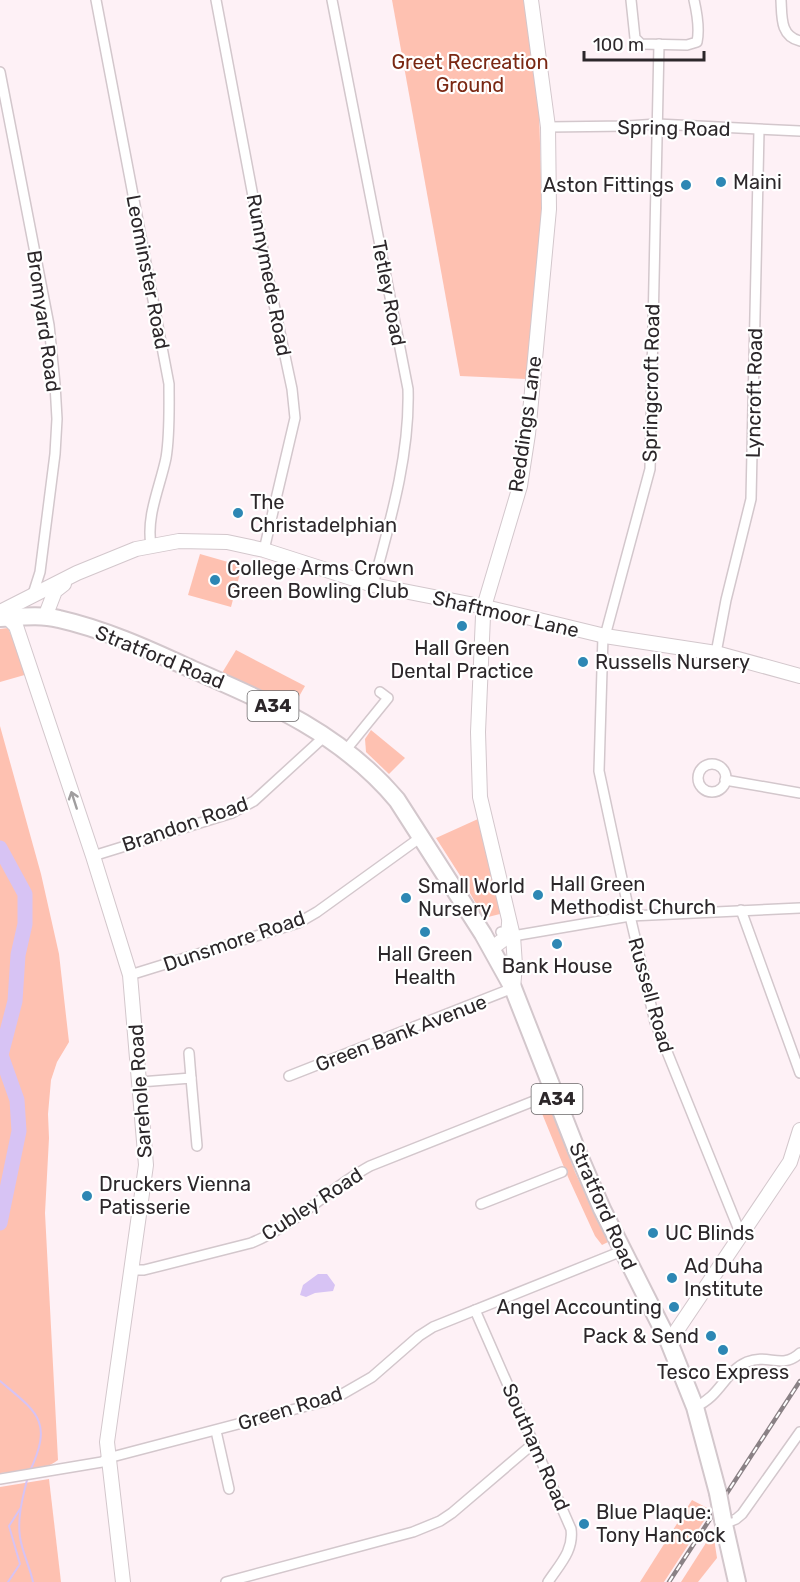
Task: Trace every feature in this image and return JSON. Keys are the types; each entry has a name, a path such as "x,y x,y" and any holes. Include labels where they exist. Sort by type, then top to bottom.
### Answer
{"highway":[{"name":"Stratford Road","path":"3,616 58,618 107,634 179,663 284,711 307,723 345,751 383,783 398,800 421,837 500,938 513,988 577,1151 622,1251 669,1342 695,1407 718,1493 737,1582"}],"street":[{"name":"Leominster Road","path":"96,0 169,384 168,442 149,526 151,545"},
{"name":"Runnymede Road","path":"216,0 268,276 292,389 295,418 264,550"},
{"name":"Tetley Road","path":"332,0 408,389 409,415 396,492 386,540 373,585"},
{"name":"Reddings Lane","path":"513,988 515,965 500,938 509,914 480,797 478,732 485,607 520,486 528,434 549,209 548,127 531,0"},
{"path":"631,0 637,41 641,44 687,45 697,42 697,13 694,0"},
{"path":"781,0 784,30 789,36 800,41"},
{"name":"Springcroft Road","path":"604,636 650,469 659,44"},
{"name":"Bromyard Road","path":"0,72 48,325 55,384 57,419 55,454 40,572 33,594"},
{"name":"Spring Road","path":"548,127 657,124 800,131"},
{"name":"Lyncroft Road","path":"716,652 726,600 750,513 759,130"},
{"name":"Shaftmoor Lane","path":"3,616 33,594 110,558 151,545 179,541 227,542 264,550 373,585 485,607 604,636 716,652 800,676"},
{"path":"40,572 45,579 57,583"},
{"name":"Shaftmoor Lane","path":"45,617 55,591 77,573"},
{"name":"Sarehole Road","path":"3,616 16,626 130,975 146,1165 106,1442 123,1582"},
{"name":"Russell Road","path":"604,636 599,771 630,916 655,1022 741,1235"},
{"path":"345,751 388,698 380,692"},
{"name":"Brandon Road","path":"93,856 231,813 254,801 325,736"},
{"path":"725,780 800,793"},
{"name":"Dunsmore Road","path":"130,975 298,923 317,912 421,837"},
{"path":"500,938 630,916 800,908"},
{"path":"741,910 800,1073"},
{"name":"Green Bank Avenue","path":"289,1076 513,988"},
{"path":"189,1053 197,1146"},
{"path":"140,1082 191,1078"},
{"name":"Cubley Road","path":"131,1270 144,1270 265,1238 287,1226 351,1176 370,1166 554,1093"},
{"path":"790,1162 800,1130"},
{"path":"669,1342 800,1150"},
{"path":"481,1204 562,1172"},
{"name":"Green Road","path":"0,1479 102,1462 108,1458 216,1431 339,1396 372,1377 433,1326 622,1251"},
{"name":"Southam Road","path":"475,1310 568,1521 573,1542 548,1582"},
{"path":"695,1407 713,1397 730,1374 741,1365 757,1359 787,1362 800,1353"},
{"path":"216,1431 229,1489"},
{"path":"724,1522 736,1519 742,1514 800,1432"},
{"path":"226,1582 413,1532 433,1524 452,1513 534,1443"}],"green space":[{"name":"Greet Recreation Ground","path":"392,0 524,0 539,110 542,211 526,379 460,376"},
{"name":"College Arms Crown Green Bowling Club","path":"200,554 242,566 231,607 188,595"},
{"path":"8,628 28,674 0,682 0,629"},
{"path":"236,650 305,686 293,707 222,673"},
{"path":"0,726 41,874 59,954 69,1042 57,1062 51,1080 45,1213 58,1460 37,1470 0,1473"},
{"path":"371,730 405,758 389,774 366,752 365,739"},
{"path":"478,819 499,898 500,914 484,918 436,838"},
{"path":"547,1107 551,1108 575,1172 608,1242 602,1245 595,1236 568,1177 541,1111"},
{"path":"49,1479 61,1582 0,1582 0,1487"},
{"path":"692,1500 711,1510 664,1582 640,1582"},
{"path":"713,1532 717,1558 698,1582 681,1582"}],"shaded area":[{"path":"318,1274 327,1274 335,1285 333,1291 315,1293 306,1297 300,1295 303,1285"}],"waterway":[{"path":"0,848 25,894 25,924 18,955 15,1001 1,1055 17,1100 19,1131 0,1223"},
{"path":"0,1381 24,1402 38,1419 41,1429 40,1440 30,1471"},
{"path":"28,1476 21,1506 19,1529 22,1548 33,1582"},
{"path":"8,1582 20,1564 9,1526 20,1509"}],"railway":[{"path":"669,1582 800,1381"}],"place":[{"name":"Maini","path":"721,182"},
{"name":"Aston Fittings","path":"686,185"},
{"name":"The Christadelphian","path":"238,513"},
{"name":"College Arms Crown Green Bowling Club","path":"215,580"},
{"name":"Hall Green Dental Practice","path":"462,626"},
{"name":"Russells Nursery","path":"583,662"},
{"name":"Hall Green Methodist Church","path":"538,895"},
{"name":"Small World Nursery","path":"406,898"},
{"name":"Hall Green Health","path":"425,932"},
{"name":"Bank House","path":"557,944"},
{"name":"Druckers Vienna Patisserie","path":"87,1196"},
{"name":"UC Blinds","path":"653,1233"},
{"name":"Ad Duha Institute","path":"672,1278"},
{"name":"Angel Accounting","path":"674,1307"},
{"name":"Pack & Send","path":"711,1336"},
{"name":"Tesco Express","path":"723,1350"},
{"name":"Blue Plaque: Tony Hancock","path":"584,1524"}]}
